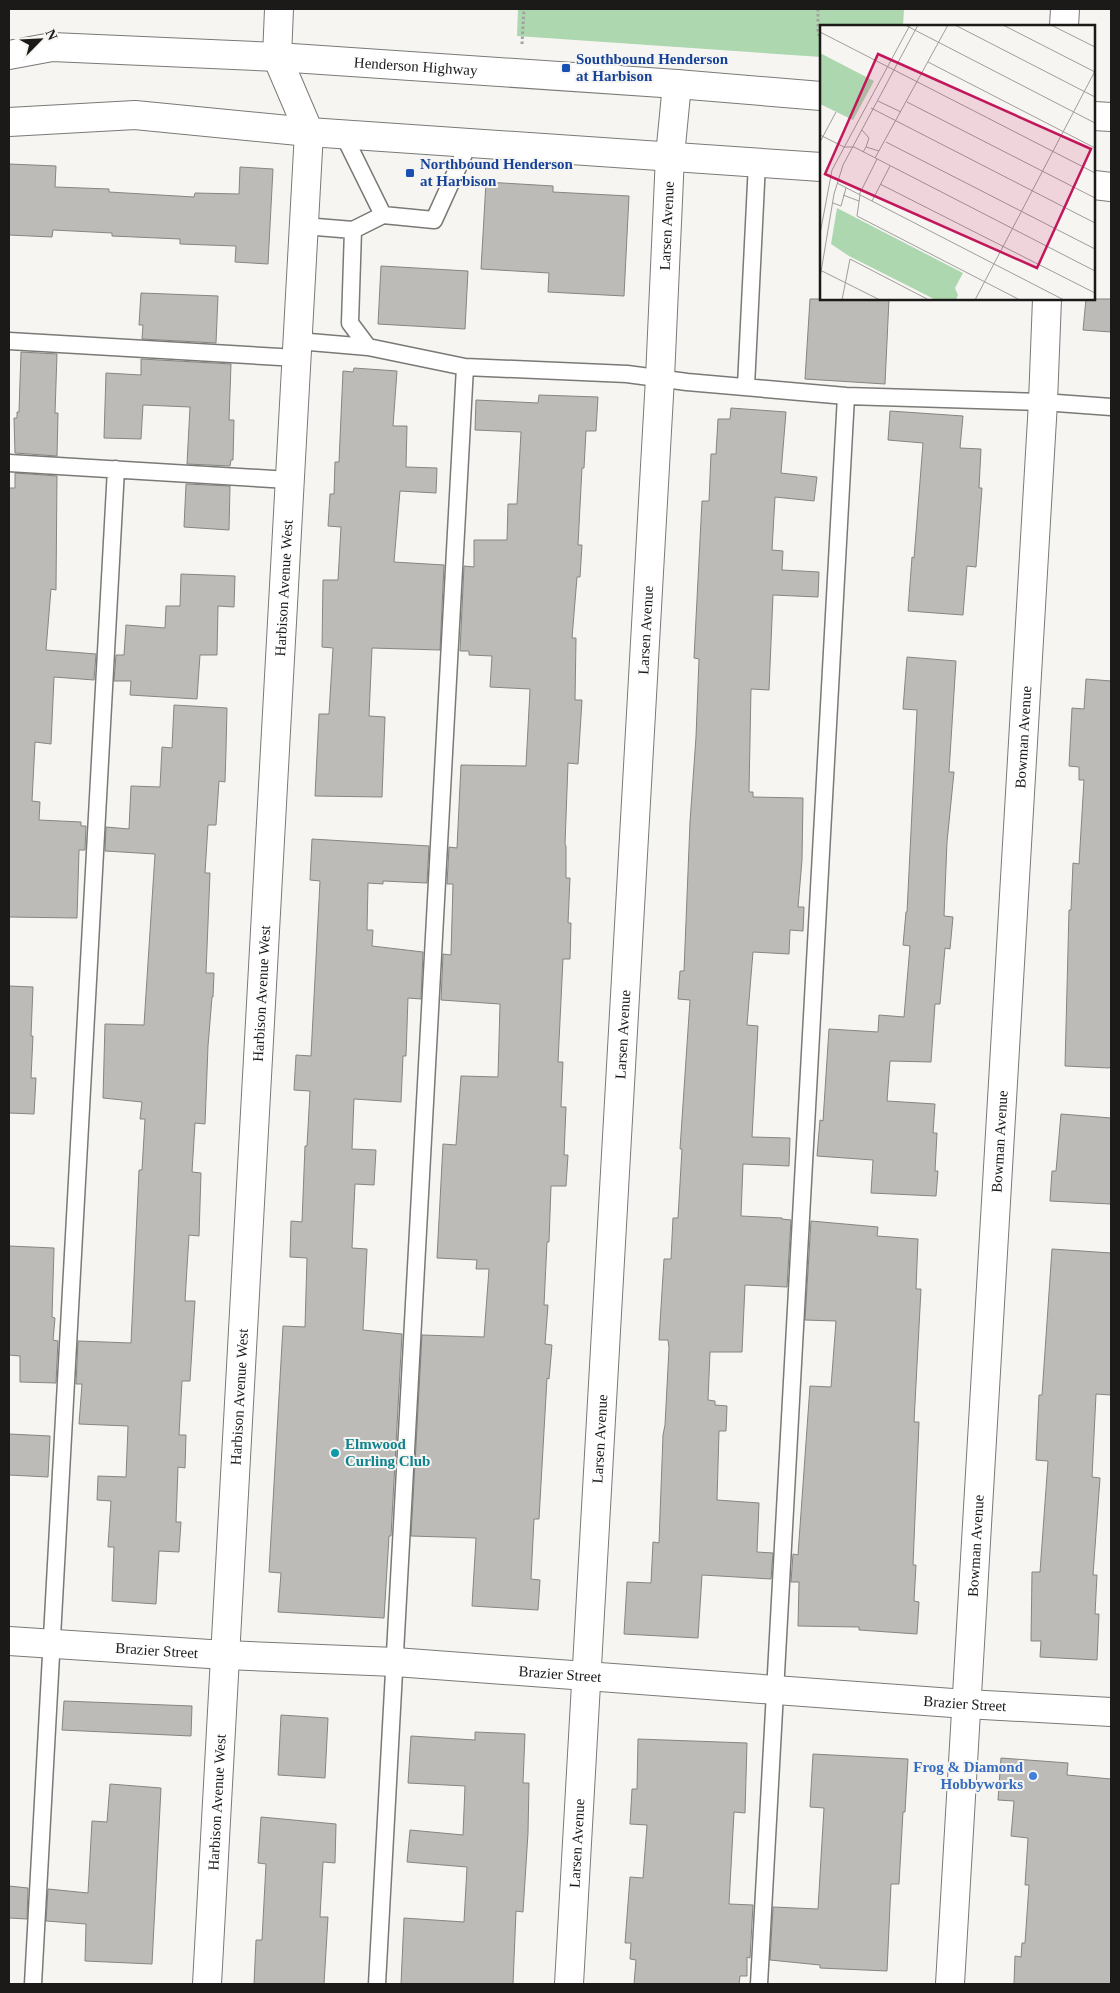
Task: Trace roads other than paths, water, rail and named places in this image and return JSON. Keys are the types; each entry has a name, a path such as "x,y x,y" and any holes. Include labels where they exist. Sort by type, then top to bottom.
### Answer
{"street":[{"name":"Harbison Avenue West","path":"207,1984 309,132 277,57 279,9"},
{"path":"1064,25 1065,9"},
{"name":"Henderson Highway","path":"9,55 52,47 277,57 677,84 820,96"},
{"name":"Larsen Avenue","path":"569,1984 660,378 670,156 677,84"},
{"path":"9,122 135,115 309,132 820,167"},
{"path":"1095,116 1111,117"},
{"path":"1095,185 1111,186"},
{"name":"Bowman Avenue","path":"950,1984 1043,402 1047,300"},
{"name":"Brazier Street","path":"9,1641 225,1655 395,1662 966,1704 1111,1712"}],"lane":[{"path":"343,134 384,215"},
{"path":"304,226 353,230 384,215 434,220 469,143"},
{"path":"746,386 757,163"},
{"path":"353,230 350,323 368,347"},
{"path":"9,341 297,350 368,347 465,367 627,374 846,396 1043,402 1111,407"},
{"path":"377,1984 465,367"},
{"path":"759,1984 846,396"},
{"path":"9,463 289,480"},
{"path":"33,1984 116,469"}],"place":[{"name":"Southbound Henderson at Harbison","path":"566,68"},
{"name":"Northbound Henderson at Harbison","path":"410,173"},
{"name":"Elmwood Curling Club","path":"335,1453"},
{"name":"Frog & Diamond Hobbyworks","path":"1033,1776"}]}
